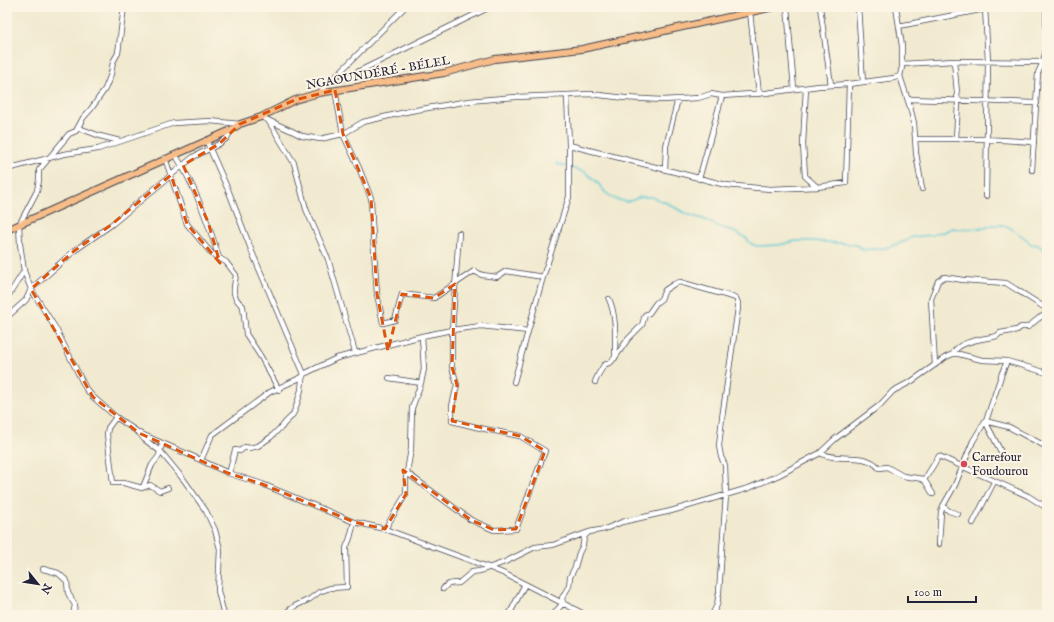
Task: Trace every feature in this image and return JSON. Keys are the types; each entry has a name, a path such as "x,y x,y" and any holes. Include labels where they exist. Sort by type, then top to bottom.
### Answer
{"main road":[{"name":"NGAOUNDÉRÉ - BÉLEL","path":"7,230 165,158 231,130 240,124 261,117 295,100 319,93 444,73 494,60 582,49 774,7"}],"street":[{"path":"124,7 118,54 113,62 111,74 105,89 83,118 79,128 69,134 39,170 37,191 19,225 24,271 31,289 56,329 86,389 116,417 139,433 228,473 262,484 354,522 385,529 488,567 586,615"},
{"path":"319,93 326,84 405,7"},
{"path":"326,84 341,80 490,7"},
{"path":"787,7 794,89"},
{"path":"820,7 831,85"},
{"path":"858,7 863,82"},
{"path":"896,7 902,46 900,76 914,123 916,153 922,189"},
{"path":"1032,170 1038,73 1046,50 1046,7"},
{"path":"476,8 478,14"},
{"path":"899,26 985,8 988,62 986,196"},
{"path":"750,12 758,94"},
{"path":"902,64 954,61 1043,62"},
{"path":"954,61 957,100 956,139"},
{"path":"261,117 302,136 320,138 342,134 363,122 410,111 469,100 591,94 663,100 698,98 711,94 722,96 758,94 849,84 900,76"},
{"path":"569,145 726,185 770,189 817,187 846,183 849,84"},
{"path":"806,88 803,144 805,176 817,187"},
{"path":"335,90 342,134 359,168 371,198 377,286 383,323 395,320 402,294 434,298 474,271 482,275 497,277 506,271 543,277"},
{"path":"514,382 543,277 569,197 567,95"},
{"path":"699,179 722,96"},
{"path":"664,170 666,146 678,99"},
{"path":"908,99 1036,103"},
{"path":"268,120 294,163 306,209 328,259 355,352"},
{"path":"7,169 64,154 98,149 174,122 210,121 240,124"},
{"path":"79,128 100,136 120,141"},
{"path":"7,317 26,300 31,289 74,251 111,225 193,157 210,150 228,138 231,130"},
{"path":"915,139 987,139 1034,142"},
{"path":"206,140 229,192 303,376 294,414 284,423 282,427 279,428 276,434 258,446 249,448 245,447 240,451 235,450 228,473"},
{"path":"175,154 187,174 208,222 219,258"},
{"path":"165,158 187,224 212,254 226,262 236,275 233,292 238,302 243,306 246,334 261,356 279,389"},
{"path":"407,473 471,520 494,530 516,529 545,451 520,436 452,421 452,406 457,385 452,367 452,330 459,233"},
{"path":"7,298 24,271"},
{"path":"935,365 931,299 938,281 944,276 963,280 1006,283 1047,309"},
{"path":"595,382 604,365 611,362 628,339 642,325 645,315 649,313 661,299 665,290 674,284 680,282 736,298 738,308 722,418 720,446 721,457 725,465 726,495 719,592 717,605 712,615"},
{"path":"609,300 615,329 614,358"},
{"path":"953,354 956,349 964,344 1017,330 1021,327 1028,327 1039,318 1047,314"},
{"path":"201,460 212,435 270,392 279,389 337,358 355,352 452,330 481,326 528,331"},
{"path":"385,529 406,494 405,488 411,450 412,408 421,383 424,369 422,336"},
{"path":"443,589 447,584 459,583 472,572 480,571 505,562 535,547 553,544 589,532 605,529 622,522 671,511 726,495 749,488 779,475 820,454 835,440 880,405 893,391 912,381 946,357 953,354 982,360 1008,360 1047,373"},
{"path":"939,544 942,506 950,494 963,468 973,441 985,421 1008,360"},
{"path":"389,378 421,383"},
{"path":"116,417 108,428 107,434 113,483 121,483 139,487 150,485 160,491 168,488"},
{"path":"985,421 1008,428 1047,447"},
{"path":"985,421 1000,450"},
{"path":"139,433 144,439 160,451 194,494 206,511 215,530 220,549 218,591 224,615"},
{"path":"143,487 152,465 159,456 164,444"},
{"path":"820,454 834,458 865,459 875,463 879,468 887,467 903,476 911,476 925,481 934,494"},
{"path":"921,479 926,477 939,456 1028,496 1047,508"},
{"path":"973,523 994,482"},
{"path":"942,506 949,511 958,514"},
{"path":"283,615 319,592 330,588 347,587 346,548 354,522"},
{"path":"553,615 563,603 562,598 569,586 570,577 583,545 584,537 589,532"},
{"path":"43,569 58,573 67,581 68,593 75,605 74,615"},
{"path":"509,615 525,584"}],"highlighted area":[{"path":"335,90 343,134 371,198 377,294 388,351 402,294 434,298 455,284 452,367 457,385 452,421 520,436 545,451 516,529 494,530 471,520 403,470 406,494 385,529 354,522 262,484 228,473 139,433 93,397 31,289 74,251 111,225 171,175 187,224 220,263 208,222 183,165 219,144 240,124 295,100"}],"waterway":[{"path":"557,162 557,164 585,172 596,181 606,193 615,199 627,202 641,197 652,197 669,204 686,214 730,230 746,238 750,243 756,246 779,245 795,241 813,241 851,244 859,246 862,250 885,248 906,241 912,237 933,235 952,228 985,228 993,225 1002,225 1009,227 1031,244 1038,245 1047,252"}],"place":[{"name":"Carrefour Foudourou","path":"964,464"}]}
